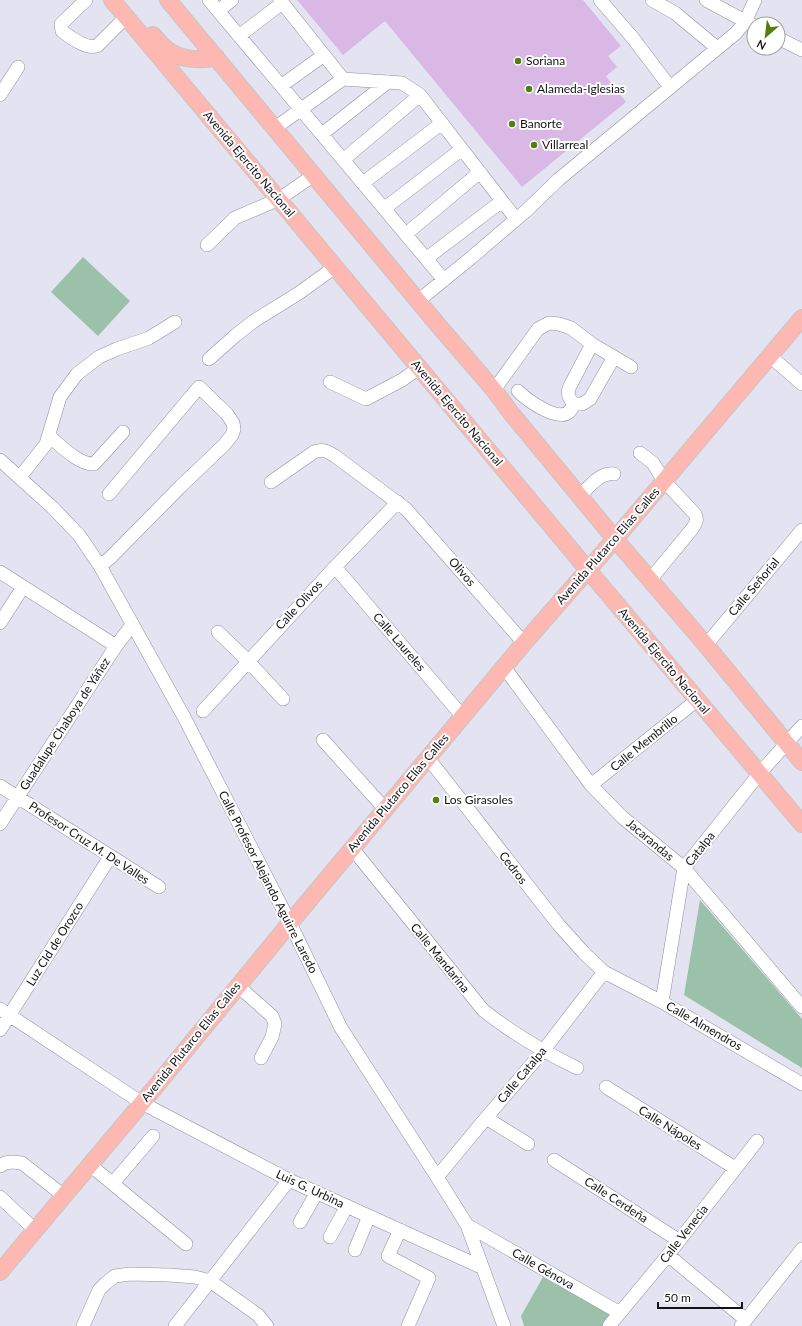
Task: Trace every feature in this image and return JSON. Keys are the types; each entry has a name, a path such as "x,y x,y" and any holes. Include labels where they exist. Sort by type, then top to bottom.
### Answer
{"main road":[{"name":"Avenida Ejercito Nacional","path":"112,0 802,824"},
{"path":"168,0 418,301 494,390 510,413 706,645 802,762"},
{"path":"138,31 145,29 149,31 170,52 181,57 201,59 216,57"},
{"name":"Avenida Plutarco Elías Calles","path":"0,1272 524,643 615,539 802,318"}],"street":[{"path":"86,0 61,24 60,27 62,31 87,46 97,46 126,17"},
{"path":"209,0 444,280"},
{"path":"218,11 232,0"},
{"path":"600,0 632,37 670,87"},
{"path":"652,0 675,13 717,48"},
{"path":"706,0 746,22"},
{"path":"751,16 755,0"},
{"path":"239,36 281,1 343,79"},
{"path":"418,301 516,219 564,175 717,48 746,26"},
{"path":"786,42 802,50"},
{"path":"282,86 324,55"},
{"path":"0,95 18,67"},
{"path":"275,128 343,79 402,84 420,95 516,219"},
{"path":"322,134 388,82"},
{"path":"343,160 420,95"},
{"path":"363,183 442,123"},
{"path":"385,208 462,149"},
{"path":"406,234 480,172"},
{"path":"207,245 235,218 279,199 314,175"},
{"path":"427,258 502,201"},
{"path":"209,359 254,321 299,293 335,267"},
{"path":"20,477 46,444 60,397 77,374 99,357 116,349 149,338 175,322"},
{"path":"494,390 538,329 549,323 559,324 570,328 592,344 631,367"},
{"path":"574,404 569,397 569,388 592,344"},
{"path":"770,356 802,384"},
{"path":"574,404 582,404 590,399 614,357"},
{"path":"330,382 366,399 402,380 419,368"},
{"path":"100,566 224,445 232,435 234,429 233,423 227,414 199,387 109,494"},
{"path":"518,391 532,403 558,414 570,412 574,404"},
{"path":"49,436 78,460 88,464 94,464 123,432"},
{"name":"Olivos","path":"270,482 314,452 321,449 327,450 398,502 524,643"},
{"path":"640,453 653,463 664,481 697,518 696,523 650,580"},
{"name":"Calle Profesor Alejando Aguirre Laredo","path":"0,460 80,534 100,566 184,717 342,1028 467,1226 504,1326"},
{"path":"580,496 601,476 614,474"},
{"name":"Calle Olivos","path":"203,711 334,568 398,502"},
{"name":"Calle Señorial","path":"706,645 802,530"},
{"name":"Calle Laureles","path":"334,568 463,717"},
{"path":"0,572 116,646"},
{"path":"0,622 23,587"},
{"name":"Guadalupe Chaboya de Yáñez","path":"0,824 116,646 132,624"},
{"path":"218,632 283,698"},
{"name":"Jacarandas","path":"504,667 591,785 622,817 684,868 802,1007"},
{"name":"Calle Membrillo","path":"591,785 697,700"},
{"name":"Catalpa","path":"662,1002 684,868 759,774 802,726"},
{"path":"322,740 385,809"},
{"name":"Cedros","path":"428,758 558,924 584,953 604,972"},
{"name":"Profesor Cruz M. De Valles","path":"0,786 158,887"},
{"name":"Calle Mandarina","path":"352,848 483,1010 501,1024 543,1051 577,1068"},
{"name":"Luz CId de Orozco","path":"0,1030 5,1012 110,857"},
{"name":"Calle Almendros","path":"604,972 662,1002 802,1084"},
{"name":"Calle Catalpa","path":"437,1177 543,1051 604,972"},
{"path":"238,986 272,1016 275,1024 272,1037 261,1058"},
{"name":"Luis G. Urbina","path":"5,1012 142,1103 289,1180 481,1267"},
{"name":"Calle Nápoles","path":"606,1087 735,1168"},
{"path":"486,1118 528,1144"},
{"path":"113,1183 153,1136"},
{"name":"Calle Venecia","path":"609,1326 757,1141"},
{"name":"Calle Cerdeña","path":"554,1160 678,1240"},
{"path":"0,1166 5,1163 12,1162 22,1163 64,1196"},
{"path":"90,1165 186,1244"},
{"path":"175,1326 289,1180"},
{"path":"300,1222 316,1192"},
{"path":"0,1197 35,1230"},
{"path":"330,1237 347,1206"},
{"path":"355,1250 369,1216"},
{"name":"Calle Génova","path":"467,1226 620,1313"},
{"path":"400,1230 388,1256 430,1278 408,1326"},
{"path":"668,1254 744,1323 802,1249"},
{"path":"83,1326 99,1290 106,1282 115,1276 130,1274 195,1277 210,1281 258,1315 267,1326"}],"green space":[{"path":"83,257 130,301 98,336 51,292"},
{"path":"700,900 802,1019 802,1068 684,995"},
{"path":"543,1277 611,1315 602,1326 524,1326 521,1316"}],"building":[{"name":"Alameda-Iglesias","path":"297,0 583,0 621,46 608,56 617,67 606,76 626,102 522,187 385,21 343,55"}],"place":[{"name":"Soriana","path":"518,61"},
{"name":"Alameda-Iglesias","path":"529,89"},
{"name":"Banorte","path":"512,124"},
{"name":"Villarreal","path":"534,145"},
{"name":"Los Girasoles","path":"436,800"}]}
